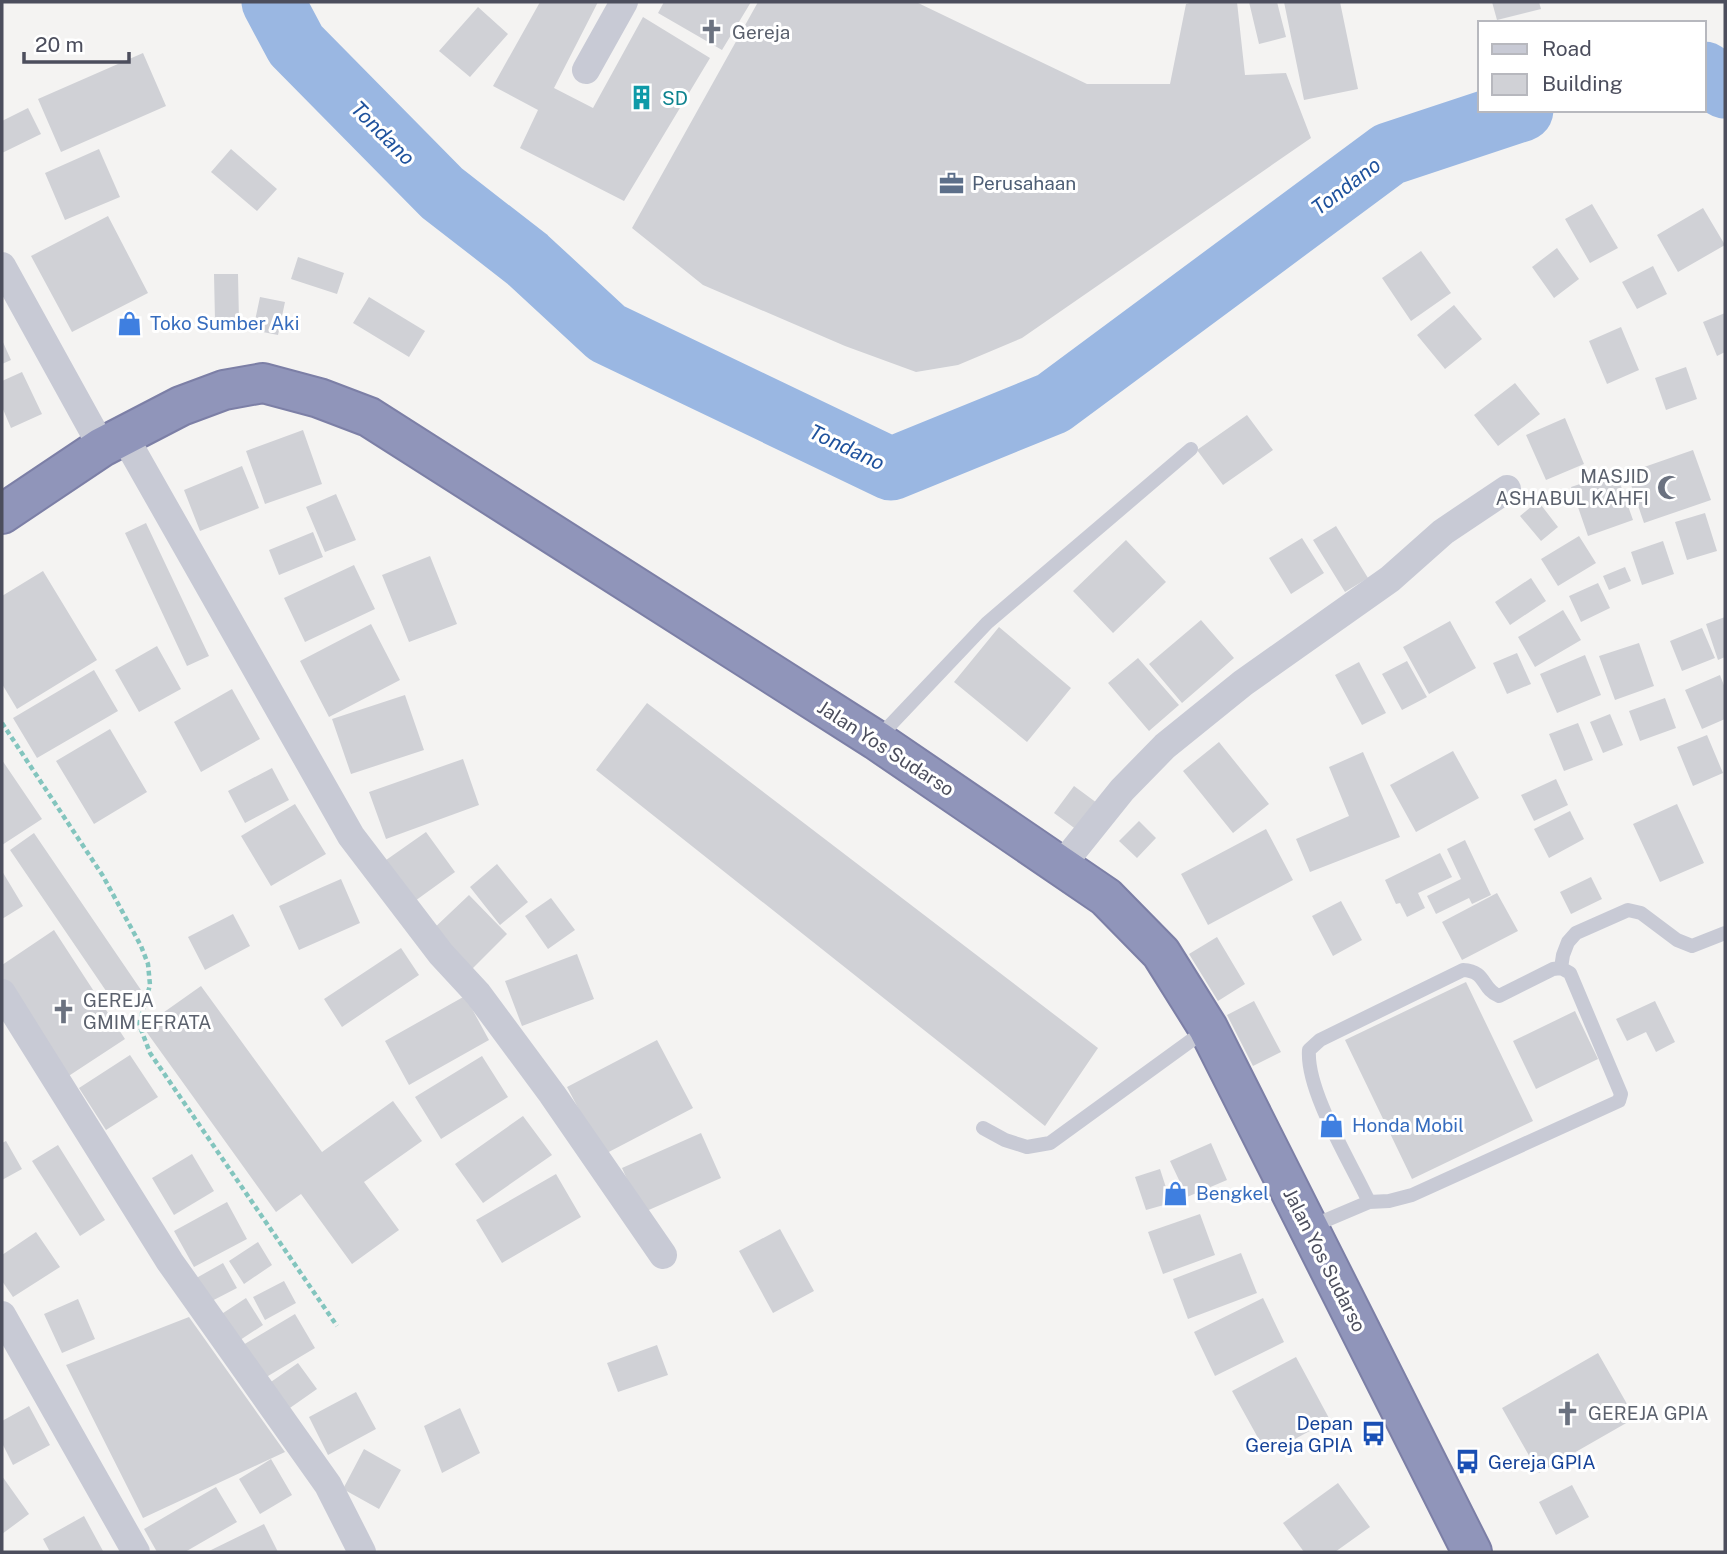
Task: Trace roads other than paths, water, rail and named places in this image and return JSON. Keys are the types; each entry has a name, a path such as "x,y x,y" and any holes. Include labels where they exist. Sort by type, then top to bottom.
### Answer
{"highway":[{"name":"Jalan Yos Sudarso","path":"2,514 113,441 181,406 224,390 263,383 320,398 369,417 876,740 1106,897 1161,953 1208,1028 1472,1552"}],"street":[{"path":"586,70 624,2"},
{"path":"2,266 113,441 351,836 434,946 478,994 552,1094 663,1255"},
{"path":"1061,866 1122,790 1165,746 1243,683 1390,579 1443,533 1507,489"},
{"path":"2,993 170,1262 328,1485 362,1552"},
{"path":"2,1315 136,1552"}],"lane":[{"path":"876,740 987,623 1191,449"},
{"path":"1562,968 1568,942 1576,933 1628,910 1641,913 1677,940 1692,946 1725,933"},
{"path":"1309,1228 1369,1202 1389,1201 1412,1195 1619,1101 1621,1094 1570,973 1562,968 1553,969 1499,996 1493,993 1480,974 1463,971 1320,1040 1309,1050 1308,1063 1320,1101 1369,1202"},
{"path":"984,1128 1004,1140 1027,1147 1050,1143 1208,1028"}],"waterway":[{"name":"Tondano","path":"273,2 296,45 442,193 527,259 607,333 891,469 1053,403 1389,154 1516,112"},
{"name":"Tondano","path":"1706,74 1725,87"}],"place":[{"name":"Gereja","path":"712,32"},
{"name":"SD","path":"642,98"},
{"name":"Perusahaan","path":"952,183"},
{"name":"Toko Sumber Aki","path":"130,323"},
{"name":"MASJID ASHABUL KAHFI","path":"1669,487"},
{"name":"GEREJA GMIM EFRATA","path":"63,1011"},
{"name":"Honda Mobil","path":"1332,1125"},
{"name":"Bengkel","path":"1176,1193"},
{"name":"GEREJA GPIA","path":"1568,1413"},
{"name":"Depan Gereja GPIA","path":"1373,1434"},
{"name":"Gereja GPIA","path":"1468,1462"}]}
